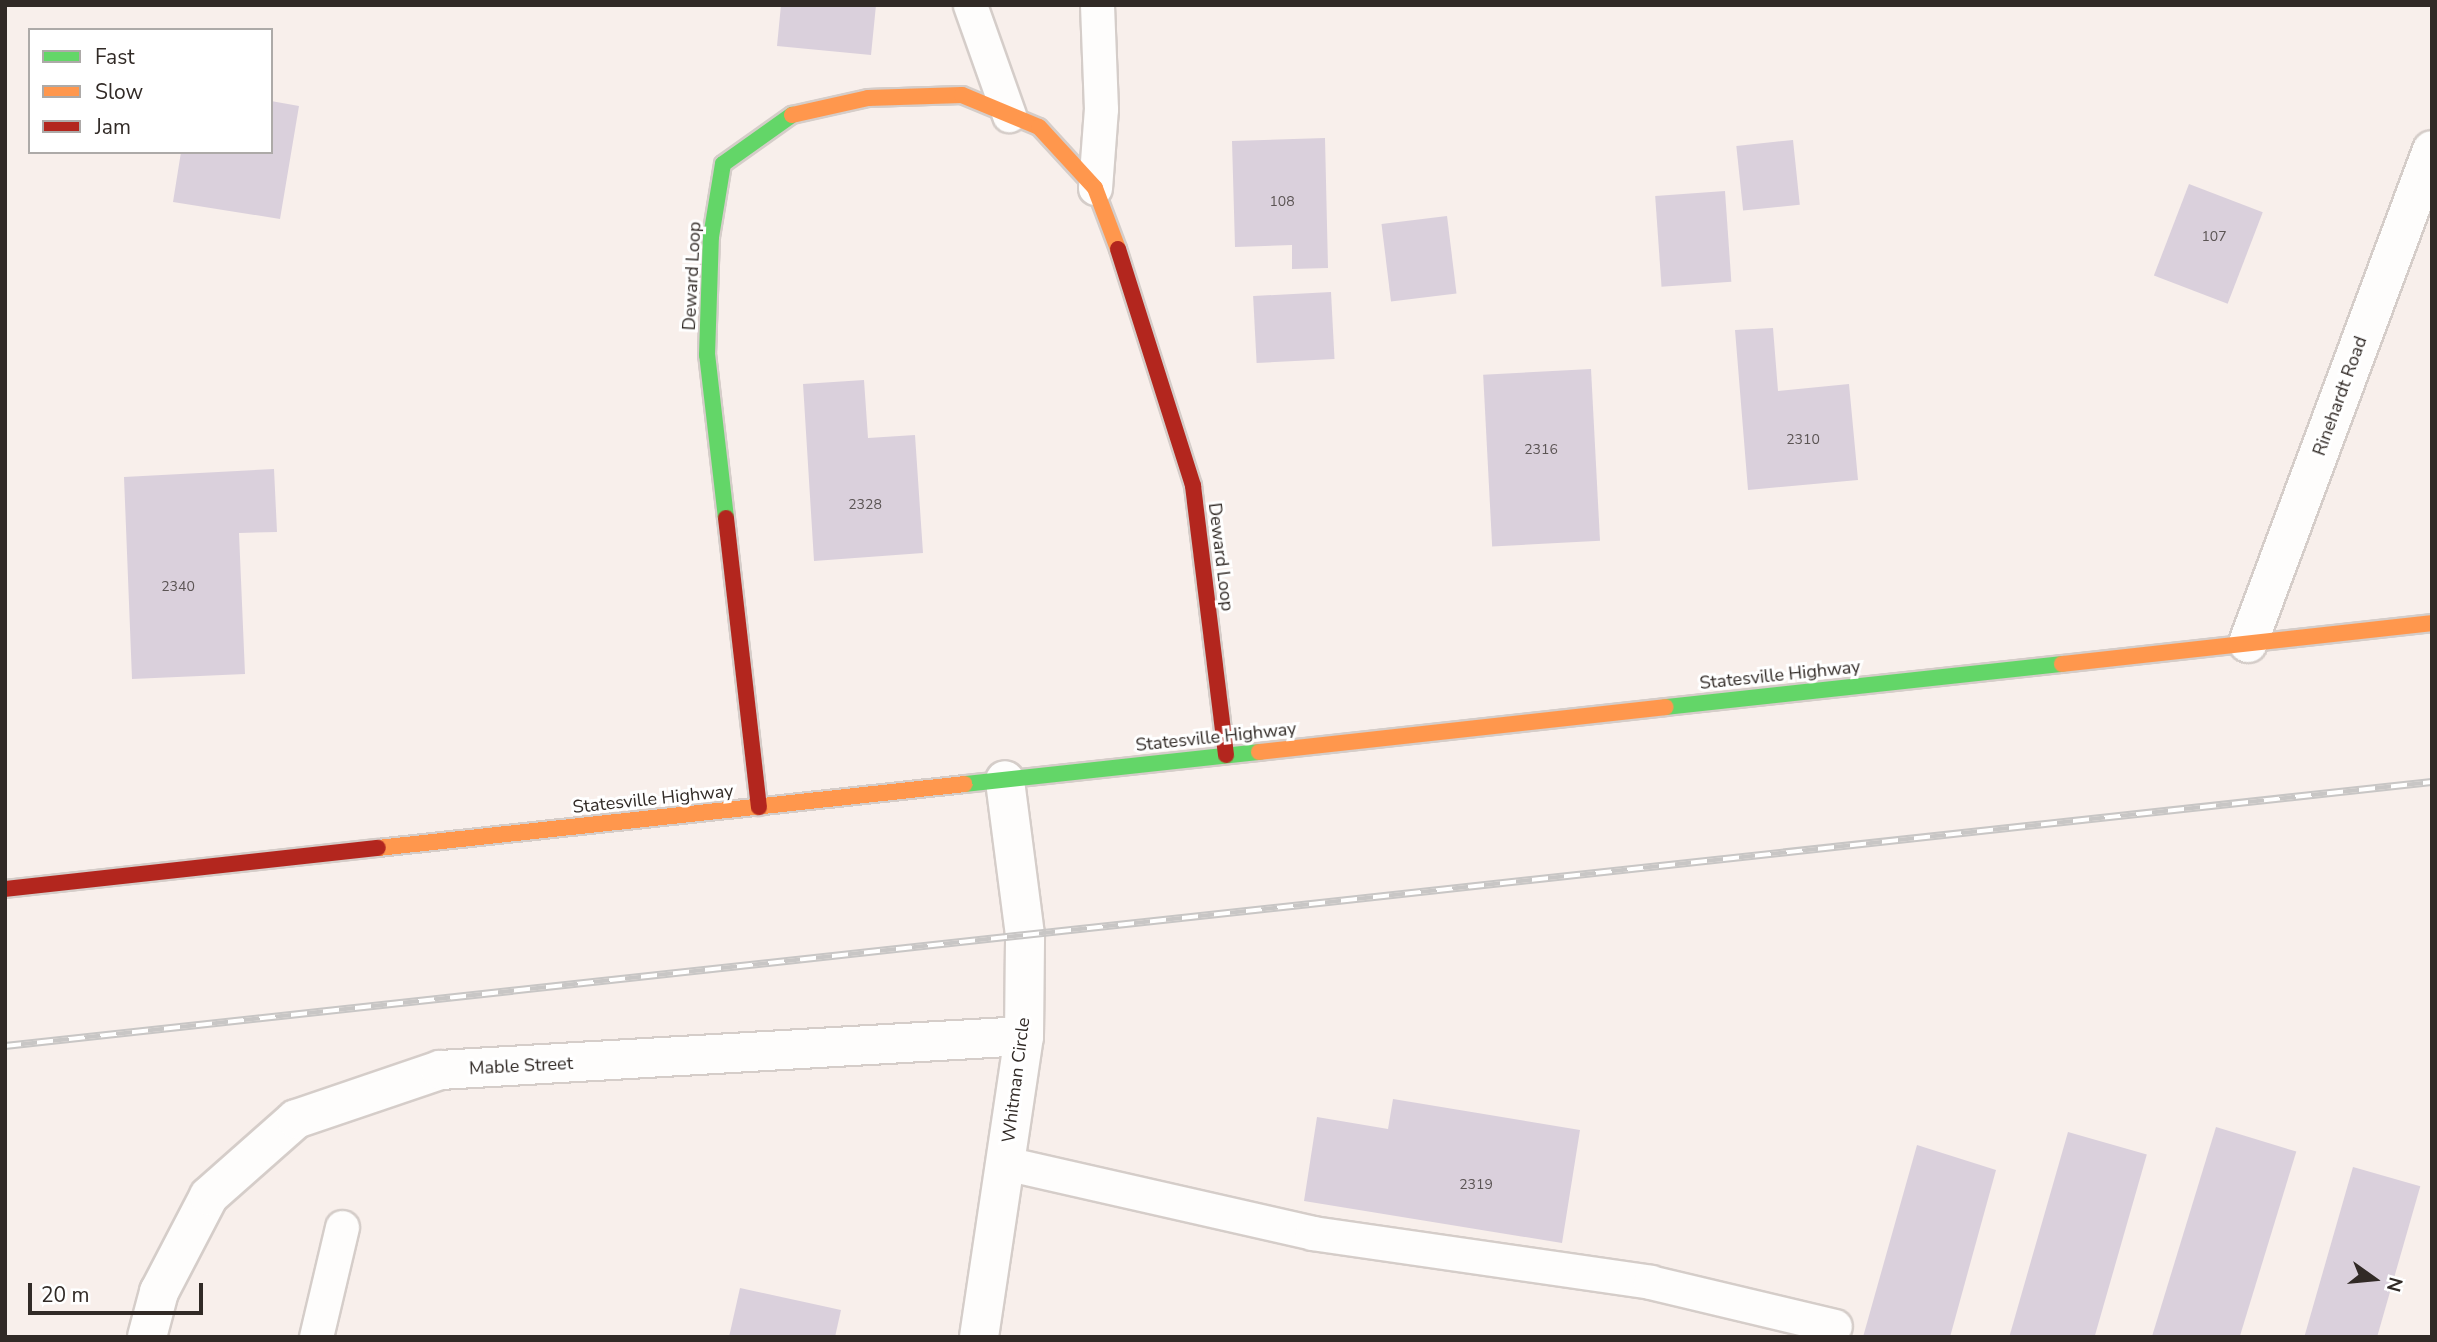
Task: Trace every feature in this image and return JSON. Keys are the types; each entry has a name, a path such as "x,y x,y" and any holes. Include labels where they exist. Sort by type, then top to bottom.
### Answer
{"main road":[{"name":"Deward Loop","path":"759,807 707,355 711,237 723,164 784,117 868,98 962,95 1039,127 1095,188 1143,316 1193,486 1226,755"},
{"name":"Statesville Highway","path":"5,889 2432,623"}],"street":[{"name":"Rinehardt Road","path":"2248,643 2432,150"},
{"name":"Whitman Circle","path":"979,1337 1024,1036 1025,935 1005,780"},
{"name":"Mable Street","path":"147,1337 159,1292 209,1196 296,1119 440,1070 1024,1036"}],"lane":[{"path":"970,5 1009,115"},
{"path":"1095,188 1101,109 1097,5"},
{"path":"1005,1163 1312,1233 1650,1282 1835,1326"},
{"path":"316,1337 342,1227"}],"building":[{"path":"781,5 876,5 871,55 777,46"},
{"path":"273,101 299,106 280,219 173,202 181,154 273,154"},
{"path":"1325,138 1328,268 1292,269 1292,245 1235,247 1232,141"},
{"path":"1793,140 1800,205 1743,211 1736,146"},
{"path":"2189,184 2263,212 2228,304 2154,275"},
{"path":"1725,191 1731,282 1662,287 1655,196"},
{"path":"1447,216 1457,293 1391,301 1381,224"},
{"path":"1331,292 1335,359 1257,363 1253,296"},
{"path":"1773,328 1778,391 1849,384 1858,480 1748,490 1735,330"},
{"path":"1591,369 1600,541 1492,546 1483,375"},
{"path":"864,380 868,438 915,435 923,553 814,561 803,384"},
{"path":"274,469 277,532 239,533 245,674 132,679 124,477"},
{"path":"1393,1099 1580,1130 1562,1243 1304,1201 1317,1117 1388,1129"},
{"path":"2216,1127 2296,1152 2240,1337 2152,1335"},
{"path":"2068,1132 2147,1155 2095,1337 2009,1337"},
{"path":"1917,1145 1996,1170 1950,1337 1863,1337"},
{"path":"2353,1167 2420,1186 2377,1337 2304,1337"},
{"path":"740,1288 841,1310 835,1337 729,1337"}],"railway":[{"path":"5,1046 2432,782"}],"traffic: fast":[{"path":"726,518 707,355 711,237 723,164 792,115"},
{"path":"1666,707 2062,664"},
{"path":"965,784 1259,752"}],"traffic: slow":[{"path":"792,115 868,98 962,95 1039,127 1095,188 1118,249"},
{"path":"2062,664 2432,623"},
{"path":"1259,752 1666,707"},
{"path":"378,848 965,784"}],"traffic: jam":[{"path":"1118,249 1193,486 1226,755"},
{"path":"726,518 759,807"},
{"path":"5,889 378,848"}]}
